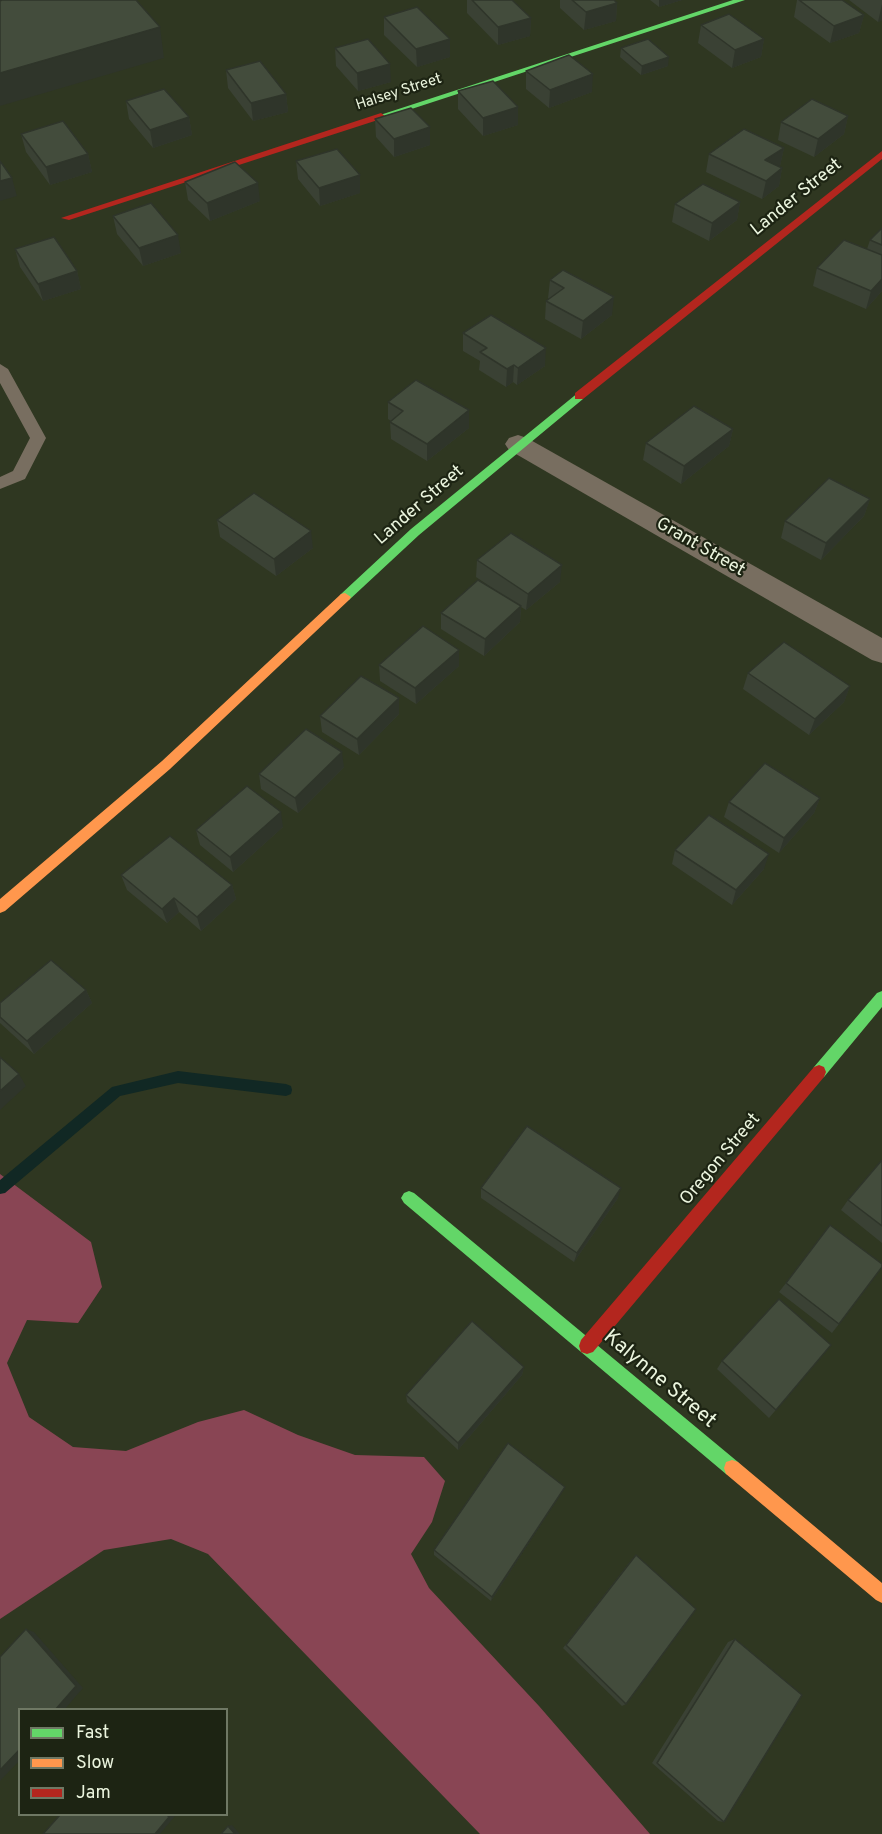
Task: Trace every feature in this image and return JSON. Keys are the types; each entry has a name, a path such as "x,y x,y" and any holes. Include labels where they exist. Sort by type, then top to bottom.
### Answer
{"street":[{"name":"Halsey Street","path":"66,218 741,0"},
{"name":"Lander Street","path":"0,907 166,765 415,532 518,444 882,154"},
{"name":"Grant Street","path":"518,444 882,652"},
{"name":"Oregon Street","path":"587,1347 882,997"},
{"name":"Kalynne Street","path":"409,1198 882,1594"}],"lane":[{"path":"0,369 38,438 19,475 0,483"}],"shaded area":[{"path":"0,1174 91,1242 102,1287 78,1323 27,1320 7,1363 29,1417 73,1447 126,1451 198,1422 244,1410 298,1435 355,1455 424,1457 445,1481 432,1522 411,1554 429,1588 539,1706 650,1834 480,1834 208,1554 171,1539 104,1550 0,1619"}],"building":[{"path":"136,0 160,27 0,73 0,1"},
{"path":"472,0 512,0 531,18 498,27"},
{"path":"572,0 614,0 617,3 586,12"},
{"path":"799,0 842,0 864,15 834,26"},
{"path":"417,7 450,39 416,49 384,17"},
{"path":"729,14 764,39 735,50 701,25"},
{"path":"368,39 390,64 357,73 335,48"},
{"path":"648,39 669,57 642,66 621,48"},
{"path":"569,55 593,74 550,90 526,71"},
{"path":"260,61 286,94 251,103 226,70"},
{"path":"493,81 518,107 483,118 458,91"},
{"path":"164,89 189,117 150,130 126,101"},
{"path":"812,99 848,116 818,139 781,122"},
{"path":"411,108 430,127 394,139 375,119"},
{"path":"63,121 88,154 46,167 21,134"},
{"path":"744,129 784,148 765,160 782,168 766,181 709,154"},
{"path":"337,149 360,175 319,188 296,161"},
{"path":"0,161 12,178 0,181"},
{"path":"235,162 258,183 207,203 185,182"},
{"path":"703,184 740,202 712,223 675,204"},
{"path":"151,203 178,235 139,248 113,216"},
{"path":"882,228 882,245 870,240"},
{"path":"54,237 77,271 38,284 15,249"},
{"path":"844,240 882,255 882,279 871,291 817,268"},
{"path":"563,270 614,297 583,321 546,301 564,288 550,280"},
{"path":"491,315 546,348 518,368 514,365 507,369 480,352 487,348 463,333"},
{"path":"416,380 469,410 427,444 390,422 403,411 388,402"},
{"path":"694,406 733,429 684,466 646,443"},
{"path":"829,478 870,499 826,543 785,521"},
{"path":"254,493 311,531 274,559 217,520"},
{"path":"511,533 562,565 528,594 477,560"},
{"path":"478,580 521,606 485,639 441,613"},
{"path":"423,626 459,650 415,688 379,665"},
{"path":"784,642 850,686 815,719 748,673"},
{"path":"361,676 399,698 357,739 320,716"},
{"path":"306,729 342,752 295,798 259,774"},
{"path":"765,763 820,798 784,838 729,802"},
{"path":"247,786 281,812 230,857 196,830"},
{"path":"709,815 769,854 736,890 675,850"},
{"path":"170,836 232,885 197,917 174,898 162,909 121,875"},
{"path":"51,960 86,990 27,1041 0,1017 0,1003"},
{"path":"0,1057 19,1074 0,1091"},
{"path":"527,1126 621,1188 577,1253 481,1188"},
{"path":"882,1160 882,1226 848,1200"},
{"path":"830,1225 882,1264 839,1324 786,1283"},
{"path":"779,1299 831,1345 776,1410 722,1361"},
{"path":"472,1321 524,1367 458,1443 406,1395"},
{"path":"508,1443 565,1487 492,1597 434,1550"},
{"path":"636,1555 696,1609 626,1704 566,1645"},
{"path":"26,1629 76,1686 57,1708 18,1708 18,1751 0,1770 0,1657"},
{"path":"735,1639 802,1695 724,1822 657,1763"},
{"path":"59,1816 169,1817 155,1834 43,1834"},
{"path":"228,1826 235,1834 221,1834"}],"waterway":[{"path":"0,1188 117,1091 178,1077 286,1090"}],"traffic: fast":[{"path":"381,116 741,0"},
{"path":"345,597 415,532 579,396"},
{"path":"819,1072 882,997"},
{"path":"409,1198 732,1468"}],"traffic: slow":[{"path":"0,907 166,765 345,597"},
{"path":"732,1468 882,1594"}],"traffic: jam":[{"path":"66,218 381,116"},
{"path":"579,396 882,154"},
{"path":"587,1346 819,1072"}]}
